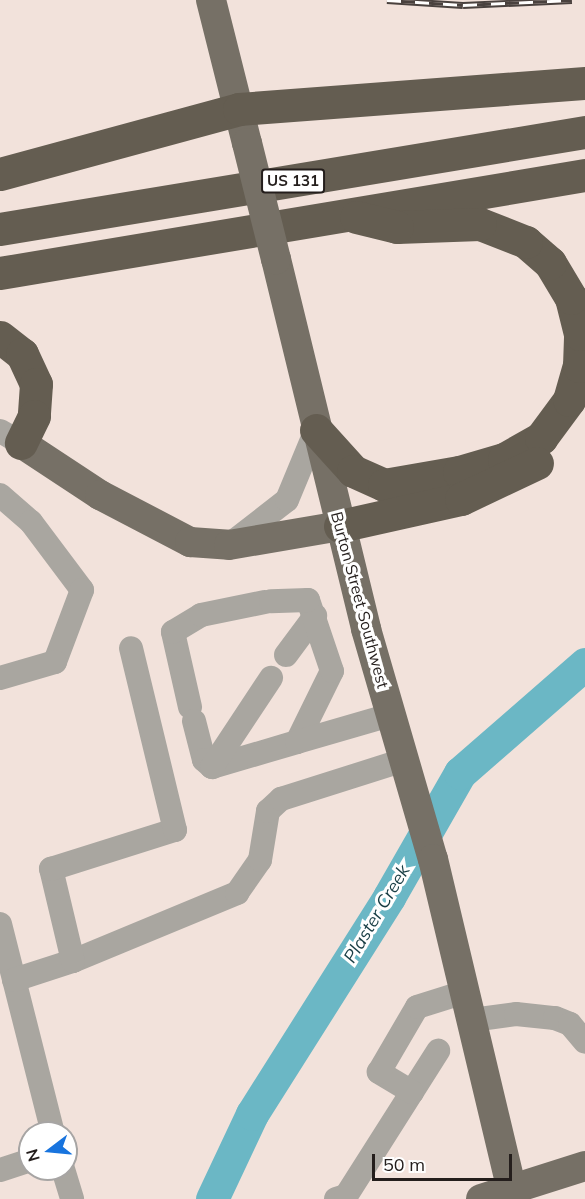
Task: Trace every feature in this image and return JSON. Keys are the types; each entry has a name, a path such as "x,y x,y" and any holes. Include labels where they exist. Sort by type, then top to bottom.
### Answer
{"highway":[{"path":"0,174 239,109 585,83"},
{"name":"US 131","path":"0,229 585,132"},
{"path":"0,273 356,217 585,175"},
{"path":"316,430 353,471 384,485 459,471 504,459 541,438 569,400 579,366 580,334 571,298 550,263 526,242 480,224 397,227 356,217"},
{"path":"0,337 22,354 36,384 34,416 10,437"},
{"path":"340,526 461,499 506,481 557,446 585,407"}],"main road":[{"name":"Burton Street Southwest","path":"211,0 340,526 390,715 417,799 433,859 513,1194"},
{"path":"10,437 173,537 229,545 340,526"},
{"path":"481,1199 513,1194 585,1166"}],"street":[{"path":"229,545 287,500 316,430"},
{"path":"0,495 31,522 82,590 54,662 0,678"},
{"path":"212,767 204,760 173,632 201,615 268,602 308,600 332,670 297,742"},
{"path":"286,655 315,616"},
{"path":"73,961 51,869 175,830 131,648"},
{"path":"212,767 272,678"},
{"path":"212,767 390,715"},
{"path":"14,980 73,961 237,893 260,860 268,811 281,799 404,760"},
{"path":"0,924 50,1121"},
{"path":"412,1092 379,1072 417,1007 468,1006 555,1018 570,1024 585,1042"},
{"path":"336,1199 345,1196 438,1051"},
{"path":"0,1170 18,1164"},
{"path":"67,1181 72,1199"}],"waterway":[{"name":"Plaster Creek","path":"212,1199 252,1114 389,897 460,773 585,664"}],"railway":[{"path":"387,0 463,5 572,0"}]}
